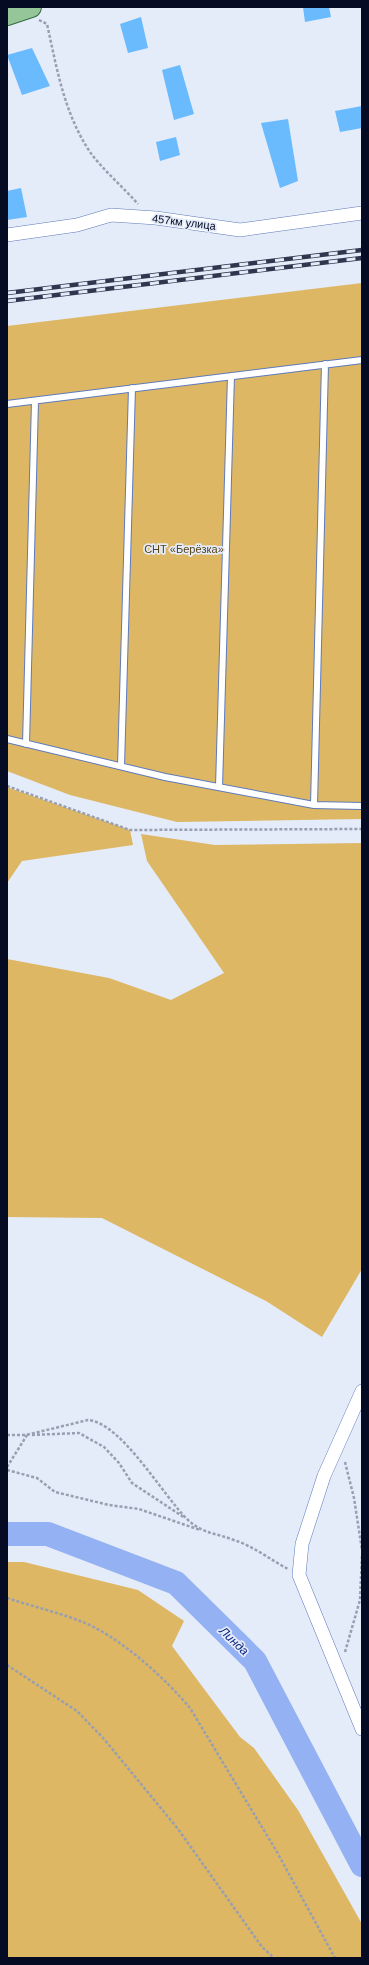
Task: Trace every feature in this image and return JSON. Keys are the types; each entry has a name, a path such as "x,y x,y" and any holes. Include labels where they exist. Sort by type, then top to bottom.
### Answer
{"main road":[{"path":"7,15 34,13"}],"street":[{"name":"457км улица","path":"7,234 77,225 111,215 156,218 240,230 362,213"},
{"path":"362,1391 324,1476 302,1544 299,1575 340,1672 362,1729"}],"lane":[{"path":"7,404 362,360"},
{"path":"314,805 325,364"},
{"path":"219,787 231,376"},
{"path":"121,766 132,388"},
{"path":"26,744 35,401"},
{"path":"7,739 121,766 314,805 362,806"}],"path":[{"path":"34,13 47,24 61,88 73,122 91,152 139,205 144,207"},
{"path":"7,786 130,830 362,828"},
{"path":"187,1519 127,1446 97,1421 88,1420 26,1435 7,1468 37,1478 55,1492 109,1505 139,1509 213,1535 235,1540 299,1575"},
{"path":"7,1435 78,1433 104,1447 118,1463 132,1483 141,1490 200,1529 213,1535"},
{"path":"340,1442 354,1498 362,1550"},
{"path":"340,1672 360,1600 362,1556"},
{"path":"7,1598 82,1621 105,1634 154,1671 176,1691 190,1708 278,1852 335,1958"},
{"path":"7,1665 77,1711 104,1739 178,1829 262,1947 274,1958"}],"green space":[{"name":"СНТ «Берёзка»","path":"362,283 362,819 177,822 70,795 7,771 7,326"},
{"path":"7,787 130,830 133,845 22,861 7,883"},
{"path":"141,834 215,845 362,843 362,1269 322,1337 266,1301 102,1218 7,1217 7,959 109,978 171,1000 224,973 147,861"},
{"path":"7,1562 24,1562 138,1590 184,1621 172,1646 240,1737 254,1748 298,1810 362,1924 362,1958 7,1958"}],"building":[{"path":"303,7 329,7 331,17 305,22"},
{"path":"141,17 148,48 128,53 120,24"},
{"path":"32,48 50,86 22,95 7,55"},
{"path":"180,65 194,114 174,120 162,70"},
{"path":"362,106 362,128 340,132 335,111"},
{"path":"288,119 298,181 280,188 261,123"},
{"path":"176,137 180,155 160,161 156,142"},
{"path":"21,188 27,217 7,220 7,191"}],"waterway":[{"name":"Линда","path":"7,1534 48,1534 176,1583 255,1661 362,1865"}],"railway":[{"path":"7,293 362,250"},
{"path":"7,301 362,258"}]}
